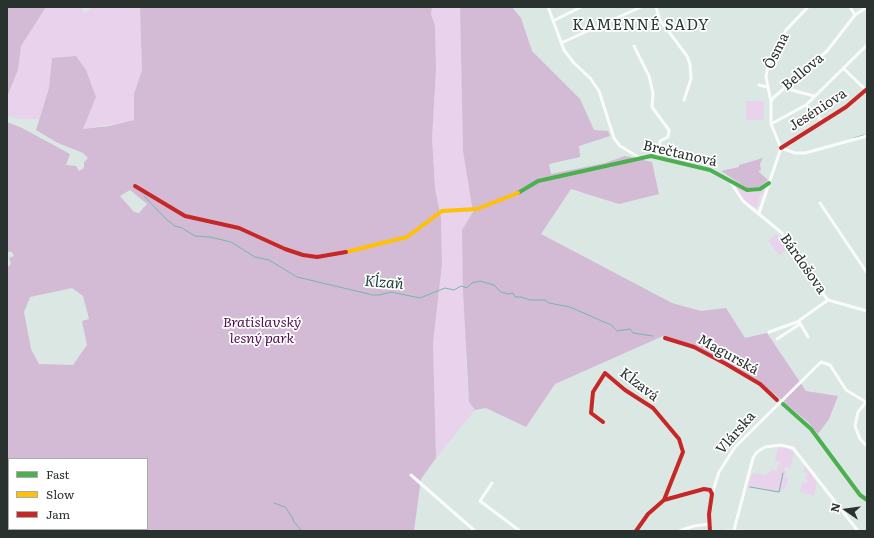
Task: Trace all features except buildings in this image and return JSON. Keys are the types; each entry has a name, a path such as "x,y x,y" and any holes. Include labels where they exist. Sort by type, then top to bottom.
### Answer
{"street":[{"name":"Brečtanová","path":"549,7 561,43 570,59 596,86 602,96 614,138 620,146 640,158 651,156 710,170 728,178 747,190 752,191 760,189 769,183"},
{"path":"553,21 580,7"},
{"path":"561,43 641,7"},
{"path":"656,7 662,23 687,56 690,64 691,79 684,100"},
{"name":"Ôsma","path":"771,102 767,86 768,65 782,35 808,7"},
{"path":"850,7 855,15"},
{"name":"Bellova","path":"781,148 771,124 771,102 774,96 827,52 855,15 867,7"},
{"path":"771,124 806,105 867,45"},
{"path":"634,46 649,76 653,94 652,107 670,130 668,137 660,141 658,158"},
{"path":"843,68 866,90"},
{"path":"759,85 767,86"},
{"path":"784,88 814,96"},
{"name":"Jeséniova","path":"781,148 846,107 866,90"},
{"path":"806,105 823,122"},
{"path":"759,213 781,148 806,153 867,136"},
{"path":"135,186 185,216 239,228 285,249 303,255 317,257 363,249 407,237 442,211 478,209 521,192 538,181 585,172 640,158"},
{"name":"Brečtanová","path":"728,178 743,201 759,213"},
{"path":"820,203 867,273"},
{"name":"Bárdošova","path":"759,213 782,233 804,270 828,300 867,311"},
{"name":"Bárdošova","path":"777,339 828,300"},
{"path":"800,322 808,336"},
{"name":"Bárdošova","path":"769,332 800,322"},
{"name":"Magurská","path":"665,338 694,347 726,364 760,384 776,400"},
{"name":"Vlárska","path":"710,531 709,524 712,494 719,472 727,458 759,422 823,361 830,365 846,390 867,401"},
{"name":"Kĺzavá","path":"603,422 591,413 594,392 605,373 625,390 653,408 681,442 683,452 664,500"},
{"path":"867,401 858,412 855,426 860,439 867,446"},
{"path":"783,404 811,429 860,494 867,500"},
{"path":"734,530 753,458 757,452 765,447 781,445 793,448 858,531"},
{"path":"410,475 475,531"},
{"path":"492,482 480,501 520,531"},
{"path":"636,531 648,514 664,500 704,489 710,490 712,494"},
{"path":"679,531 694,526 709,524"},
{"path":"726,531 744,531"}],"shaded area":[{"path":"46,7 82,7 84,14 92,7 140,7 142,70 134,94 134,120 83,129 96,97 86,70 52,58 49,88 39,119 19,119 7,116 7,97 18,70 20,46"},
{"path":"432,7 460,7 463,151 473,212 462,230 467,378 469,402 475,410 436,458 433,343 442,264 441,218 435,188 432,138 436,69 435,26 431,14"},
{"path":"746,101 764,101 763,120 746,120"},
{"path":"730,181 748,191 754,192 764,190 763,195 760,194 757,208 748,204"},
{"path":"776,234 786,250 779,255 768,240"},
{"path":"778,448 787,448 794,453 790,468 785,467 784,470 787,471 784,477 788,478 786,487 779,493 750,487 747,489 752,473 765,475 772,470 777,471 777,465 779,466 780,462 775,460"},
{"path":"805,466 817,483 814,496 800,492 802,482 807,483 808,480 805,479 808,473 803,472"}],"green space":[{"path":"7,7 46,7 21,46 18,70 7,97"},
{"name":"Bratislavský lesný park","path":"140,7 432,7 431,14 435,26 436,69 432,138 435,188 441,218 442,264 433,343 436,458 421,479 414,531 7,531 7,268 11,264 9,258 14,256 12,252 7,252 7,122 22,128 70,154 66,165 76,166 79,171 84,168 84,162 88,158 83,153 58,143 36,130 49,88 52,58 76,56 86,70 96,97 83,129 109,126 134,120 134,94 142,70","holes":["130,190 147,204 139,213 134,212 120,196","72,288 83,296 89,319 82,321 87,345 73,365 39,364 31,349 24,312 30,297"]},
{"path":"460,7 512,7 521,18 532,51 580,99 594,130 608,131 610,136 579,146 580,157 549,164 551,174 605,163 625,156 652,162 659,194 619,204 571,189 541,234 672,303 701,311 726,308 745,338 767,333 806,391 838,396 829,419 818,434 808,422 760,382 693,347 663,336 555,384 526,427 486,408 475,410 469,402 463,290 462,230 473,212 463,151"},
{"path":"763,158 760,164 761,170 758,171 768,180 759,187 747,188 721,171 739,167 739,165"}],"waterway":[{"path":"854,138 864,135"},
{"name":"Kĺzaň","path":"144,196 166,219 175,226 182,228 195,236 210,237 231,242 255,257 269,260 297,277 373,295 391,292 420,298 445,288 454,290 461,286 467,288 472,283 480,281 494,285 501,292 508,294 513,293 515,297 530,300 545,300 549,303 570,307 611,325 617,331 630,329 633,333 653,336"},
{"path":"750,487 779,492 783,473"},
{"path":"274,503 285,507 294,522 302,531"}],"traffic: fast":[{"path":"518,193 538,181 651,156 710,170 747,190 760,189 769,183"},
{"path":"783,404 811,429 860,495 867,500"}],"traffic: slow":[{"path":"346,252 407,237 442,211 477,209 518,193"}],"traffic: jam":[{"path":"781,148 846,107 867,89"},
{"path":"135,186 185,216 239,228 285,249 303,255 317,257 346,252"},
{"path":"665,338 694,347 726,364 760,384 777,400"},
{"path":"603,422 591,413 593,392 605,373 625,390 653,408 679,439 683,452 664,500"},
{"path":"636,531 648,514 664,500 704,489 710,490 712,494 709,514 710,531"}],"district":[{"name":"KAMENNÉ SADY","path":"641,26"}]}
